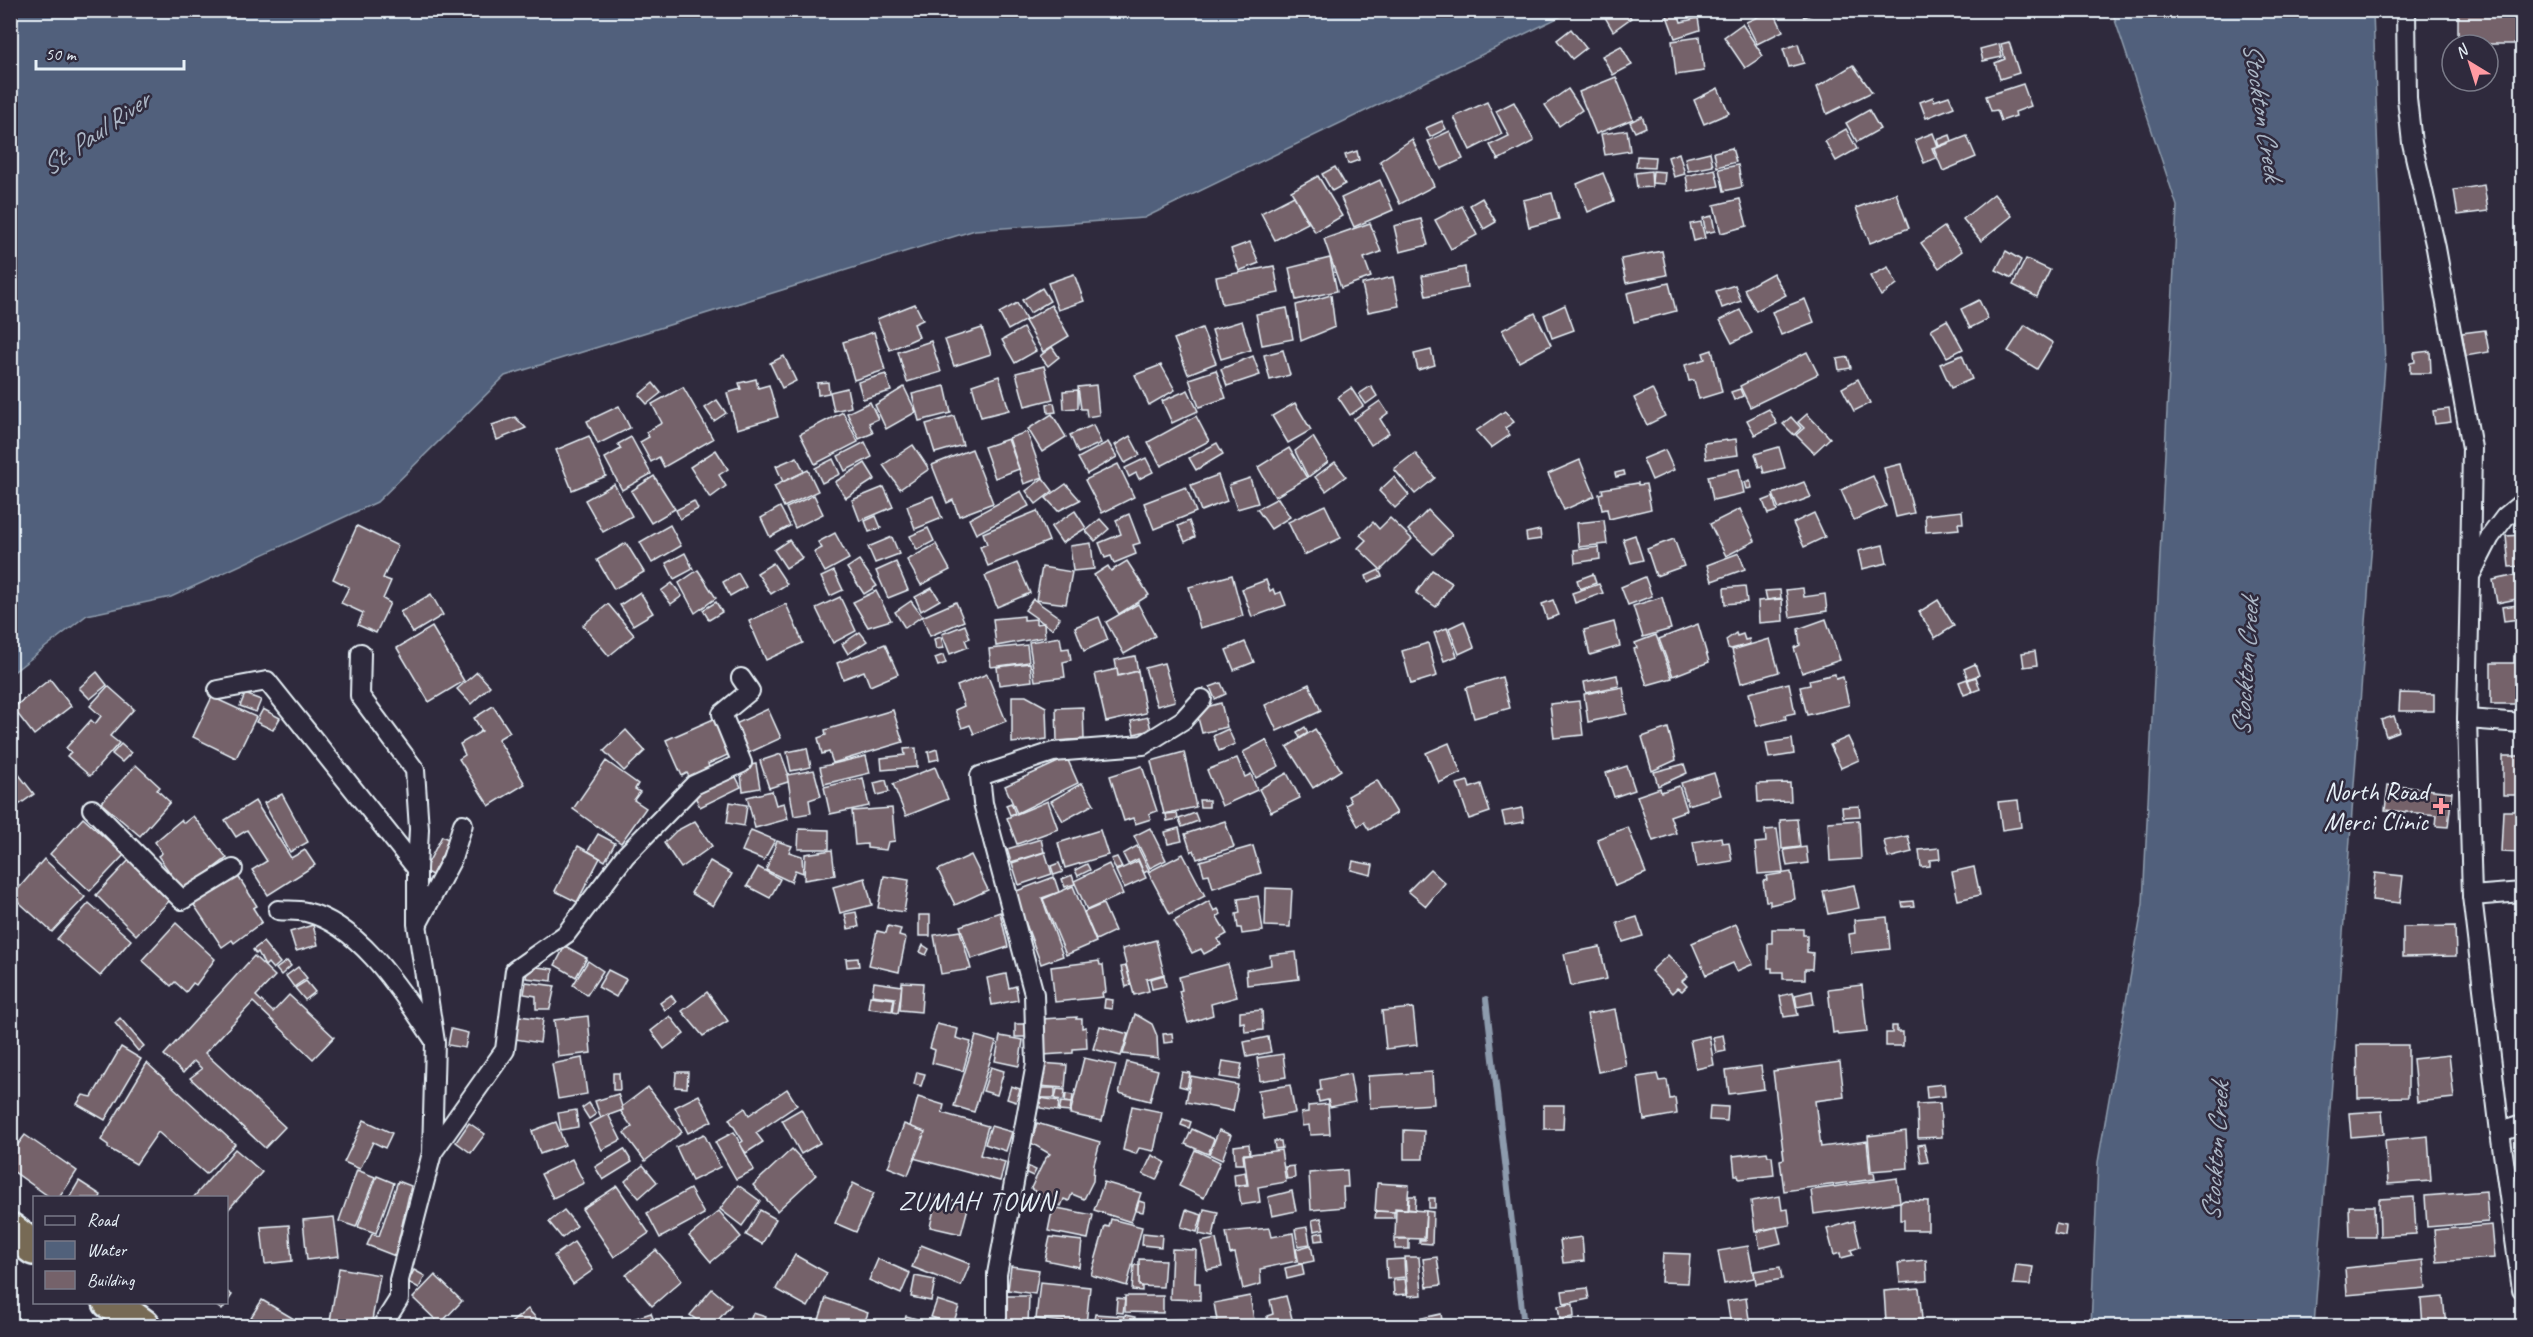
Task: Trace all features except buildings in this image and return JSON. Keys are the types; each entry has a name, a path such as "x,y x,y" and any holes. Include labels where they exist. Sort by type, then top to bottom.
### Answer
{"highway":[{"path":"10,1230 33,1247"},
{"path":"113,1304 143,1326"}],"street":[{"path":"2406,10 2407,98 2412,143 2436,248 2472,448 2467,718 2472,896 2500,1132 2523,1290"},
{"path":"2470,576 2505,517 2523,503"},
{"path":"361,653 360,696 415,771 419,829 417,924 435,1042 432,1153 399,1280 399,1299 382,1326"},
{"path":"432,1153 505,1050 516,970 566,934 625,856 694,785 742,763 722,714 750,691 741,678"},
{"path":"218,690 267,681 417,869"},
{"path":"997,1326 997,1274 1036,1064 1034,994 1002,867 983,803 980,776 1053,752 1143,745 1183,720 1202,699"},
{"path":"2467,718 2523,723"},
{"path":"92,809 182,900 234,869"},
{"path":"417,924 452,859 463,824"},
{"path":"2472,896 2523,892"},
{"path":"278,910 307,913 354,936 400,990 435,1042"},
{"path":"2500,1132 2523,1125"}],"water":[{"name":"St. Paul River","path":"11,10 1572,11 1144,218 975,230 505,376 377,502 171,597 87,615 11,674"},
{"name":"Stockton Creek","path":"2112,11 2373,11 2385,365 2314,1326 2091,1326 2098,1162 2143,904 2177,206"}],"waterway":[{"path":"1486,999 1524,1326"}],"place":[{"name":"North Road Merci Clinic","path":"2441,806"}],"district":[{"name":"ZUMAH TOWN","path":"977,1201"}]}
